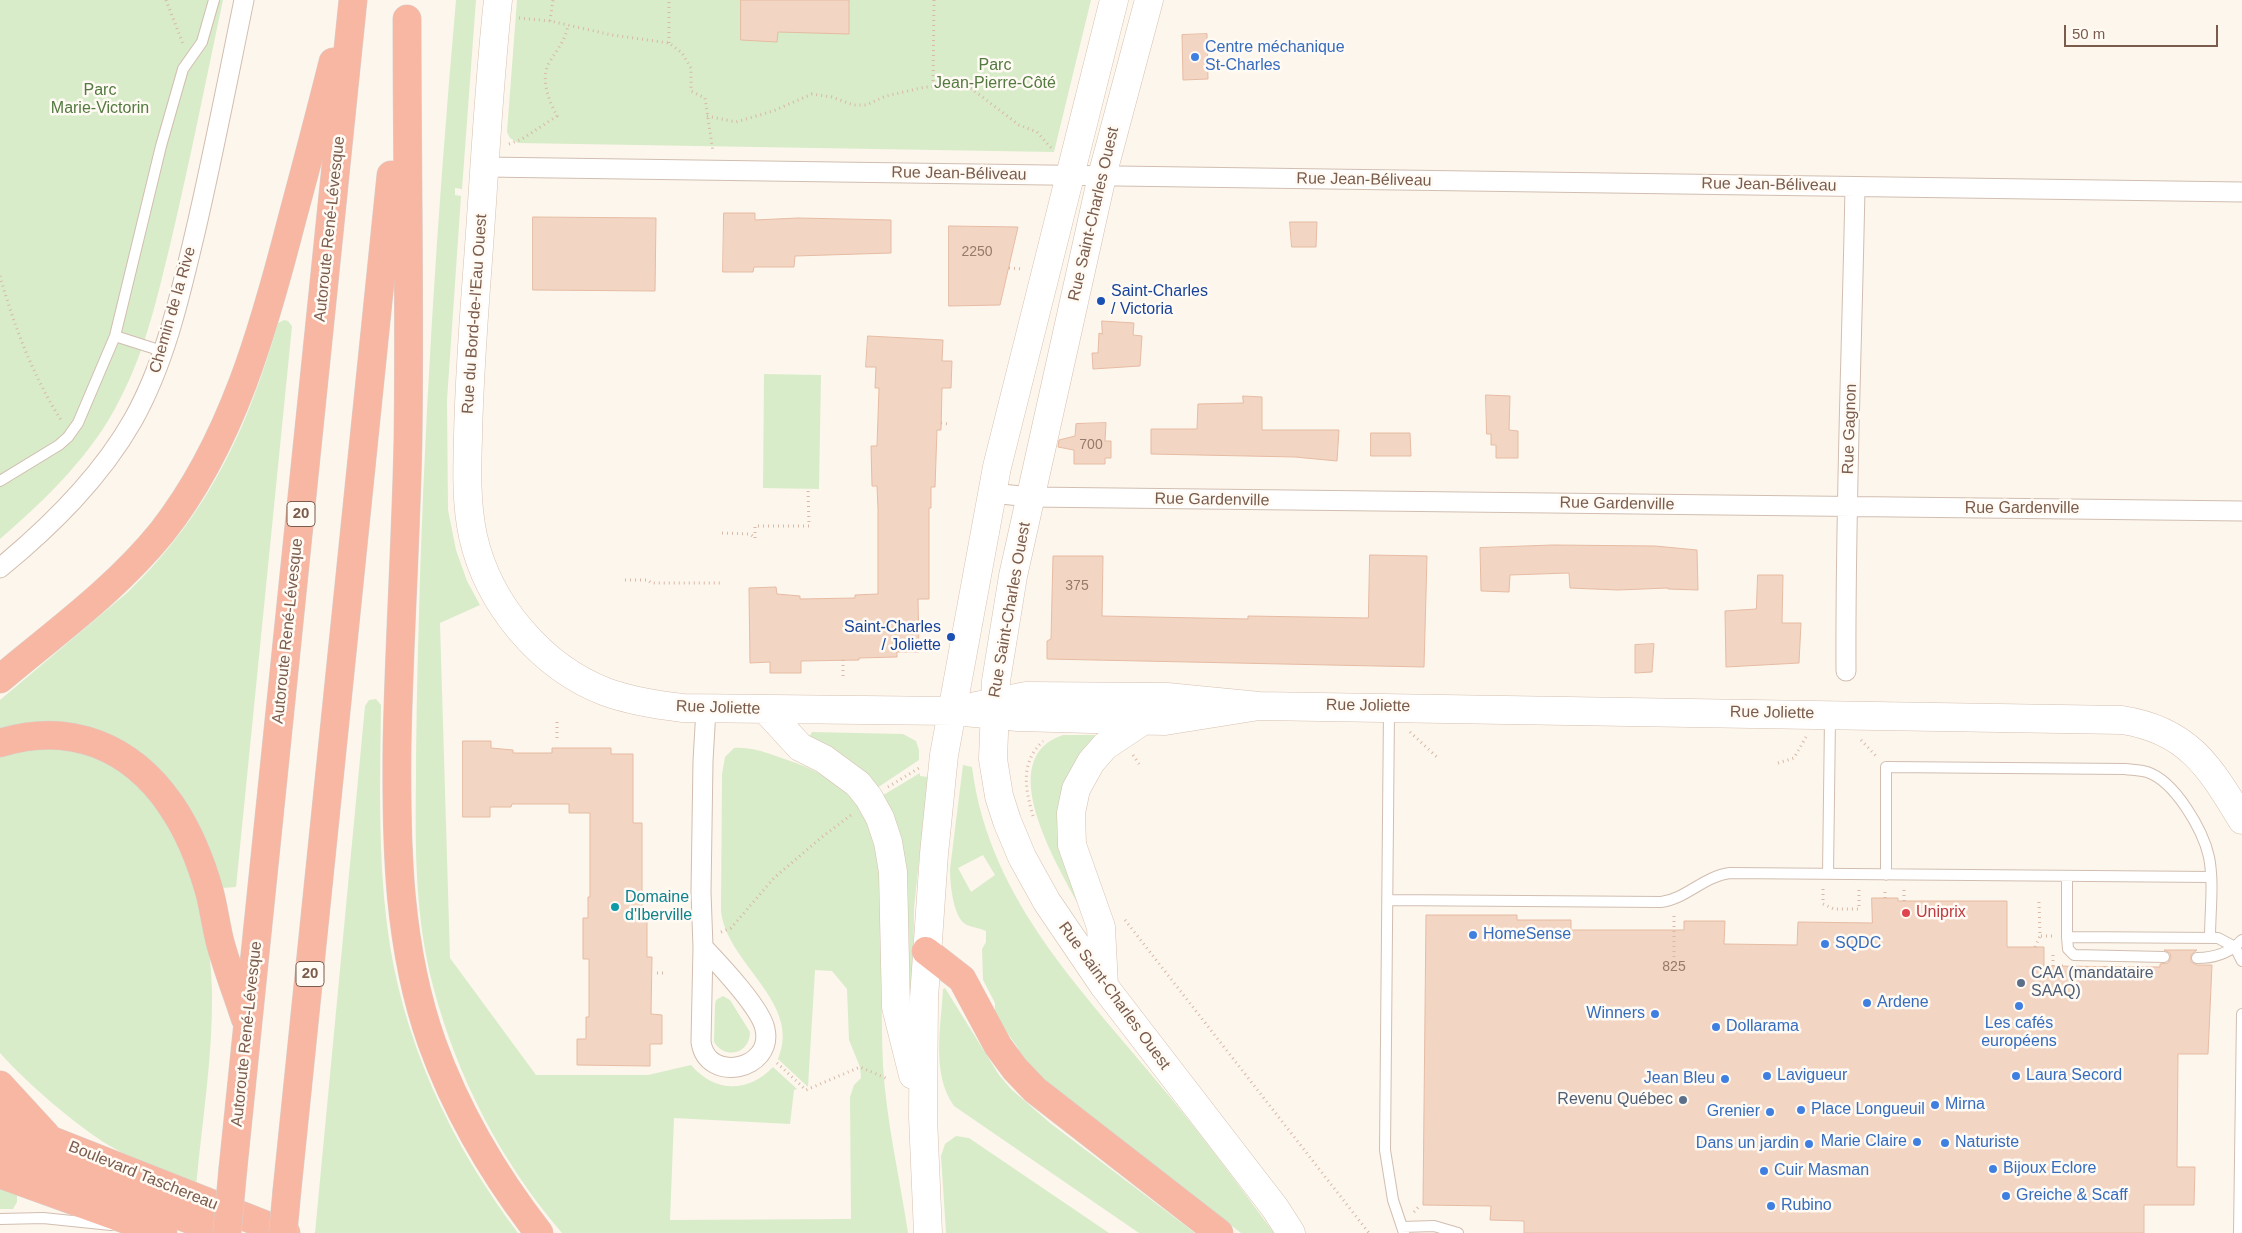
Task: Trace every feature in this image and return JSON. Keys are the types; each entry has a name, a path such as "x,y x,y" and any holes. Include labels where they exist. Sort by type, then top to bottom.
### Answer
{"highway":[{"path":"0,679 94,602 128,570 175,514 209,458 237,396 274,285 349,0"},
{"name":"Autoroute René-Lévesque","path":"226,1233 353,0"},
{"path":"408,10 408,440 400,619 396,822 400,896 418,995 432,1043 446,1079 485,1155 507,1190 539,1233"},
{"name":"20","path":"285,1233 287,1190 408,10"},
{"path":"0,743 21,737 41,735 78,738 118,754 152,781 177,814 196,853 210,896 220,941 248,1027"},
{"path":"926,951 962,979 998,1046 1015,1069 1035,1090 1218,1233"},
{"path":"0,1085 51,1139"},
{"name":"Boulevard Taschereau","path":"0,1120 285,1233"},
{"name":"Boulevard Taschereau","path":"0,1147 226,1233"},
{"path":"0,1174 159,1231"}],"street":[{"name":"Chemin de la Rive","path":"0,568 68,506 116,448 141,404 162,351 187,266 244,0"},
{"name":"Rue Saint-Charles Ouest","path":"928,1233 923,1116 926,951 944,755 992,493 1063,165 1114,0"},
{"name":"Rue Saint-Charles Ouest","path":"1148,0 1102,176 1013,576 994,708 992,747 996,782 1003,810 1016,845 1046,902 1104,986 1275,1208 1291,1233"},
{"name":"Rue du Bord-de-l'Eau Ouest","path":"505,9 485,167 470,360 468,498 472,535 482,565 494,591 512,619"},
{"name":"Rue Jean-Béliveau","path":"485,167 717,171 1063,165 1102,176 2242,192"},
{"name":"Rue Gagnon","path":"1846,671 1846,507 1850,468 1855,187"},
{"name":"Rue Gardenville","path":"992,493 1030,497 2242,511"},
{"name":"Rue Joliette","path":"512,619 557,664 604,691 646,703 683,708 953,711 994,708 1165,720 1259,706"},
{"name":"Rue Joliette","path":"994,708 1026,696 1167,697 1259,706 2093,718 2141,723 2175,737 2197,756 2227,796 2242,820"},
{"path":"703,947 738,985 765,1026 766,1036 763,1049 756,1058 746,1065 734,1068 716,1065 707,1058 702,1048 700,1025 703,947 701,892 706,709"},
{"path":"766,710 800,747 824,759 858,784 870,798 882,823 888,842 892,872 896,1006 923,1116"},
{"path":"1104,986 1101,927 1072,845 1071,813 1076,790 1091,762 1105,746 1144,720"},
{"path":"1275,1208 1299,1233"}],"lane":[{"path":"0,481 59,445 78,423 115,336 161,146 183,69 202,42 214,0"},
{"path":"115,336 162,351"},
{"path":"1390,707 1385,1150 1393,1200 1403,1230 1434,1226 1458,1233"},
{"path":"1828,874 1830,714"},
{"path":"1886,875 1886,767 2125,769 2147,772 2166,785 2195,822 2208,856 2211,877 2210,938"},
{"path":"1388,900 1660,902 1674,899 1724,874 2211,877"},
{"path":"2067,877 2068,949 2074,955 2164,957"},
{"path":"2067,937 2210,938 2239,944"},
{"path":"2197,958 2211,958 2239,944"},
{"path":"2239,944 2242,961"},
{"path":"2239,1233 2242,1014"},
{"path":"0,1219 44,1218 159,1231"}],"path":[{"path":"166,0 189,59"},
{"path":"550,19 553,0"},
{"path":"669,0 669,43"},
{"path":"934,0 934,86"},
{"path":"505,9 568,25 669,43 682,53 691,68 691,91 705,98 717,171"},
{"path":"504,145 522,139 557,116 547,91 546,71 564,41 568,25"},
{"path":"707,116 736,122 773,111 812,94 832,97 853,105 866,105 886,96 934,86 968,86 1018,125 1037,132 1063,165"},
{"path":"0,276 12,320 28,358 57,414 71,432"},
{"path":"941,423 948,424"},
{"path":"722,533 750,534 755,538 755,526 809,526 808,489"},
{"path":"626,580 648,580 651,583 722,583"},
{"path":"843,660 844,676"},
{"path":"557,722 557,738"},
{"path":"1408,730 1439,759"},
{"path":"1778,763 1794,758 1809,733"},
{"path":"1035,822 1027,795 1025,774 1032,754 1048,738"},
{"path":"1859,738 1886,767"},
{"path":"885,788 926,764"},
{"path":"723,931 731,928 774,878 856,811"},
{"path":"1823,889 1823,904 1834,909 1860,909 1860,890"},
{"path":"1885,890 1885,898"},
{"path":"1904,890 1904,901"},
{"path":"1674,915 1674,967"},
{"path":"1122,916 1369,1233"},
{"path":"2034,947 2040,936"},
{"path":"658,972 666,973"},
{"path":"774,1060 806,1090 860,1067 888,1079"}],"green space":[{"name":"Parc Marie-Victorin","path":"0,0 223,0 171,241 150,322 137,361 109,419 82,457 51,492 0,539"},
{"path":"456,0 476,0 462,189 455,188 455,195 461,196 447,400 448,510 456,550 467,581 480,605 440,623 450,958 536,1075 648,1075 691,1065 710,1081 732,1086 753,1082 773,1067 797,1089 794,1090 790,1124 674,1118 670,1220 851,1219 850,1097 854,1085 861,1078 860,1067 849,1040 847,989 832,971 815,970 808,1087 778,1059 783,1038 780,1019 772,1001 735,948 726,929 721,910 722,774 725,757 734,748 757,750 807,768 829,779 848,795 863,814 874,837 877,849 882,900 883,1065 890,1128 908,1233 562,1233 519,1177 501,1148 468,1085 455,1053 443,1020 427,960 417,882 416,804 420,569 427,406 437,243"},
{"name":"Parc Jean-Pierre-Côté","path":"517,0 1091,0 1054,152 518,143 510,138 507,132"},
{"path":"284,320 288,321 292,326 236,887 222,888 160,773 0,732 0,700 128,592 181,532 222,468 253,399 278,323"},
{"path":"764,374 821,375 819,489 763,488"},
{"path":"376,699 381,705 380,815 384,898 394,967 404,1008 432,1088 450,1126 493,1199 518,1233 315,1233 365,706 369,700"},
{"path":"812,732 903,734 916,741 919,750 919,760 874,790 808,739"},
{"path":"1063,735 1100,735 1089,745 1078,904 1045,839 1036,813 1031,788 1032,765 1042,747"},
{"path":"35,748 58,749 91,756 112,764 135,780 161,815 175,841 192,882 199,903 208,946 212,991 209,1064 196,1187 152,1168 96,1137 52,1103 0,1053 0,757"},
{"path":"963,765 972,767 982,816 999,862 1020,905 1076,984 1197,1130 1274,1233 1241,1233 1034,1072 1021,1057 1018,1048 995,1013 995,1003 983,980 982,949 986,942 986,931 967,925 958,916 953,900 950,869","holes":["983,855 995,875 971,892 958,868"]},
{"path":"920,773 920,776 928,777 914,908 913,1003 905,1003 880,797"},
{"path":"945,988 999,1075 1011,1089 1050,1123 1195,1233 1139,1233 954,1106 942,1080 940,1065 940,1034 943,989"},
{"path":"723,996 730,1000 750,1032 746,1045 742,1050 736,1052 724,1051 714,1042 715,1004 716,1000"},
{"path":"956,1136 969,1138 1109,1233 946,1233 941,1156 945,1144"},
{"path":"0,1188 14,1192 17,1196 17,1202 13,1209 0,1209"}],"building":[{"path":"741,0 849,0 849,34 778,32 777,42 741,40"},
{"name":"Centre méchanique St-Charles","path":"1207,34 1208,79 1183,80 1182,35"},
{"path":"724,213 755,213 755,220 798,218 891,220 891,253 795,256 794,267 754,267 753,272 723,272"},
{"path":"533,217 656,218 655,291 533,290"},
{"path":"1290,222 1317,222 1316,247 1292,247"},
{"path":"949,226 1018,227 1000,305 949,306"},
{"path":"1102,321 1134,323 1133,335 1142,336 1140,366 1093,369 1092,353 1098,353 1099,333 1102,334"},
{"path":"868,336 943,340 942,361 952,361 951,388 942,388 941,430 937,430 935,487 931,487 931,508 929,508 929,599 918,599 919,652 897,652 897,657 859,658 859,660 801,661 801,673 770,673 770,662 750,663 749,588 776,587 777,594 800,596 800,599 855,598 855,595 878,594 877,486 872,486 871,446 877,446 879,388 875,388 876,367 866,367"},
{"path":"1486,395 1510,396 1509,430 1518,431 1518,458 1496,458 1496,445 1491,445 1491,434 1487,434"},
{"path":"1243,396 1262,397 1262,430 1339,430 1337,461 1295,457 1151,454 1151,429 1197,429 1198,404 1243,403"},
{"path":"1106,423 1105,441 1111,441 1111,458 1105,458 1105,464 1074,464 1074,450 1058,447 1059,440 1075,436 1076,424"},
{"path":"1371,433 1410,433 1411,456 1371,456"},
{"path":"1553,545 1655,546 1697,550 1698,590 1668,588 1618,590 1570,588 1569,573 1510,575 1509,592 1481,591 1480,548"},
{"path":"1370,555 1427,556 1424,667 1047,659 1047,641 1051,639 1053,556 1103,556 1102,616 1248,619 1248,616 1368,618"},
{"path":"1758,575 1783,575 1782,623 1801,623 1799,663 1726,667 1725,611 1756,609"},
{"path":"1654,644 1652,672 1635,673 1635,645"},
{"name":"Domaine d'Iberville","path":"463,741 491,741 491,748 513,750 513,753 552,753 552,748 611,748 611,754 633,754 633,823 642,823 642,919 647,919 647,957 652,957 651,1014 662,1015 662,1044 650,1044 650,1066 577,1065 577,1039 586,1039 586,1017 589,1017 589,959 583,959 583,918 588,918 588,897 590,897 590,813 569,813 569,804 512,804 511,807 490,807 490,817 463,817"},
{"name":"Place Longueuil","path":"1872,898 1898,898 1898,901 2007,901 2007,947 2044,947 2044,966 2160,967 2160,964 2168,963 2171,958 2170,953 2164,950 2197,950 2191,955 2191,962 2197,965 2212,965 2208,1054 2178,1054 2177,1167 2195,1167 2194,1205 2144,1205 2144,1233 1524,1233 1524,1221 1490,1220 1491,1206 1423,1205 1426,915 1517,915 1517,920 1571,920 1571,930 1684,930 1684,921 1725,921 1724,944 1797,945 1798,922 1872,923"}],"place":[{"name":"Centre méchanique St-Charles","path":"1195,57"},
{"name":"Saint-Charles / Victoria","path":"1101,301"},
{"name":"Saint-Charles / Joliette","path":"951,637"},
{"name":"Domaine d'Iberville","path":"615,907"},
{"name":"Uniprix","path":"1906,913"},
{"name":"HomeSense","path":"1473,935"},
{"name":"SQDC","path":"1825,944"},
{"name":"CAA (mandataire SAAQ)","path":"2021,983"},
{"name":"Ardene","path":"1867,1003"},
{"name":"Les cafés européens","path":"2019,1006"},
{"name":"Winners","path":"1655,1014"},
{"name":"Dollarama","path":"1716,1027"},
{"name":"Lavigueur","path":"1767,1076"},
{"name":"Laura Secord","path":"2016,1076"},
{"name":"Jean Bleu","path":"1725,1079"},
{"name":"Revenu Québec","path":"1683,1100"},
{"name":"Mirna","path":"1935,1105"},
{"name":"Place Longueuil","path":"1801,1110"},
{"name":"Grenier","path":"1770,1112"},
{"name":"Marie Claire","path":"1917,1142"},
{"name":"Naturiste","path":"1945,1143"},
{"name":"Dans un jardin","path":"1809,1144"},
{"name":"Bijoux Eclore","path":"1993,1169"},
{"name":"Cuir Masman","path":"1764,1171"},
{"name":"Greiche & Scaff","path":"2006,1196"},
{"name":"Rubino","path":"1771,1206"}]}
